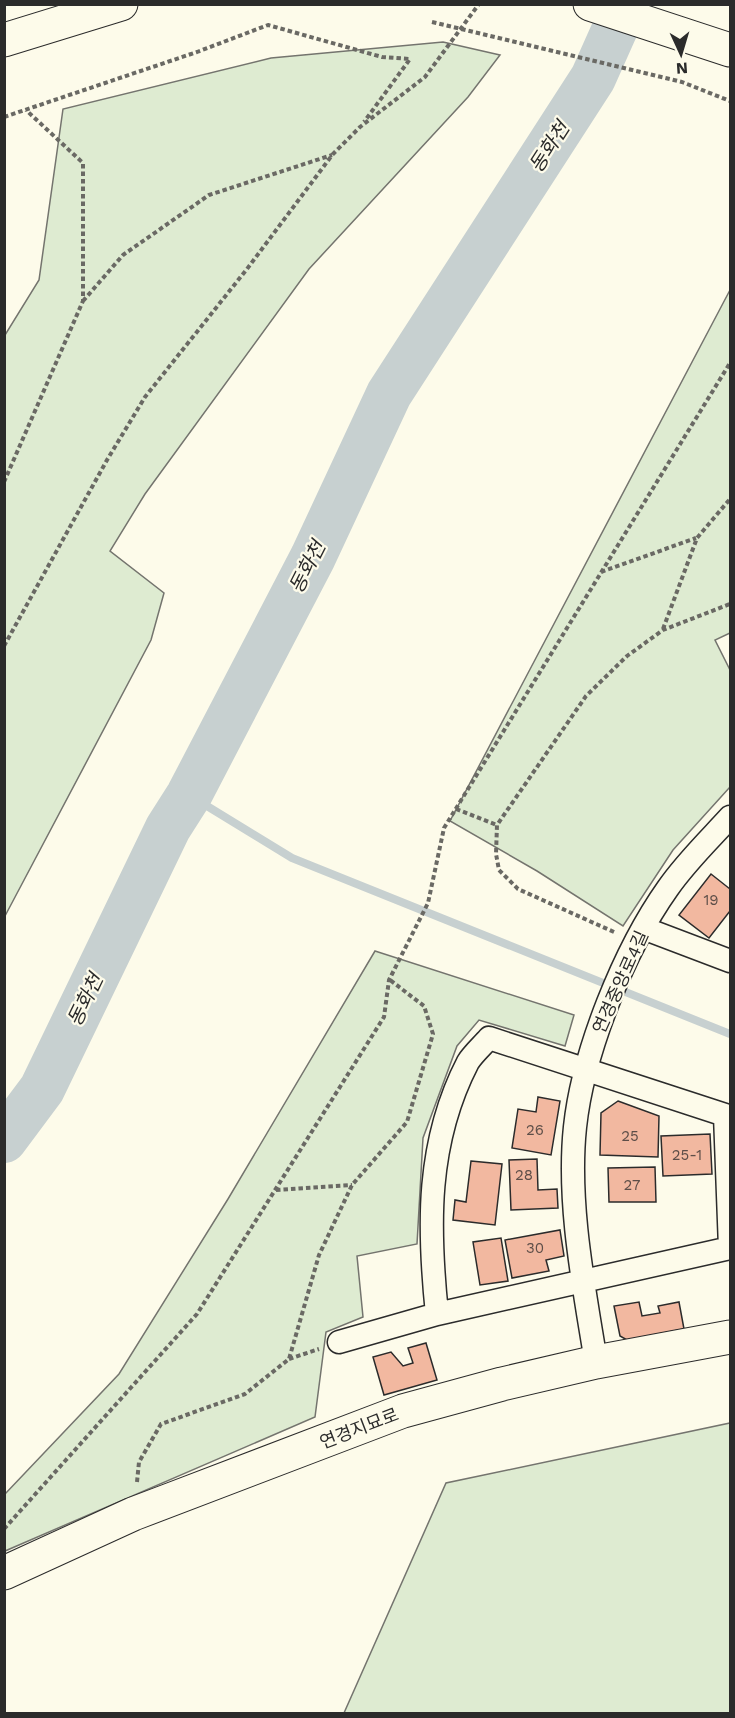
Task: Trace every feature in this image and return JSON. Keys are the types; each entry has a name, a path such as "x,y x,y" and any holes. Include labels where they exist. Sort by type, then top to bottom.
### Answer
{"street":[{"path":"4,40 121,4"},
{"path":"590,4 730,50"},
{"name":"연경중앙로4길","path":"596,1362 575,1206 575,1129 588,1058 636,941 667,890 690,860 730,817"},
{"path":"636,941 730,961"},
{"path":"339,1342 437,1314 730,1248 725,1115 588,1058 489,1038 469,1061 442,1128 433,1177 430,1246 437,1314"},
{"name":"연경지묘로","path":"4,1573 133,1514 403,1411 502,1384 596,1362 730,1337"}],"path":[{"path":"4,646 107,460 145,397 247,269 333,154 360,128 425,77 479,4"},
{"path":"432,22 682,82 730,101"},
{"path":"4,117 197,52 268,25 382,57 410,59 360,128"},
{"path":"26,110 83,163 83,301"},
{"path":"4,482 83,301 123,255 210,195 333,154"},
{"path":"4,1529 197,1314 384,1017 389,980 428,903 444,828 730,363"},
{"path":"663,630 697,538 730,499"},
{"path":"601,572 697,538"},
{"path":"636,941 518,889 499,870 496,854 497,825 586,696 627,656 663,630 730,604"},
{"path":"456,809 497,825"},
{"path":"289,1359 319,1255 352,1185 407,1122 433,1034 424,1006 389,980"},
{"path":"276,1190 352,1185"},
{"path":"136,1491 139,1462 161,1424 245,1394 289,1359 339,1342"}],"green space":[{"path":"443,42 500,55 468,97 309,269 145,494 110,551 164,593 151,640 5,916 5,335 39,280 63,109 271,58"},
{"path":"730,290 730,633 715,640 730,670 730,787 673,850 623,926 537,871 450,821"},
{"path":"375,951 574,1015 565,1046 479,1020 457,1046 423,1138 417,1244 357,1256 363,1317 326,1332 315,1417 5,1551 5,1494 119,1374 228,1199"},
{"path":"730,1423 730,1713 344,1713 446,1483"}],"building":[{"path":"711,874 730,889 730,911 709,938 679,915"},
{"path":"538,1097 560,1101 551,1155 512,1148 518,1109 536,1112"},
{"path":"618,1101 659,1116 658,1157 600,1155 601,1113"},
{"path":"710,1134 712,1174 663,1176 661,1136"},
{"path":"537,1159 538,1190 557,1189 558,1208 511,1210 509,1160"},
{"path":"471,1161 502,1164 495,1225 453,1220 455,1200 466,1202"},
{"path":"655,1167 656,1202 609,1202 608,1168"},
{"path":"560,1230 564,1256 546,1260 549,1271 512,1278 505,1240"},
{"path":"501,1238 508,1281 480,1285 473,1242"},
{"path":"639,1302 642,1316 660,1313 658,1306 679,1302 684,1329 627,1340 620,1336 614,1306"},
{"path":"426,1343 437,1380 384,1395 373,1357 391,1352 403,1366 413,1363 408,1348"}],"waterway":[{"name":"동화천","path":"4,1140 42,1089 168,828 189,795 313,557 389,394 593,78 626,4"},
{"path":"189,795 292,858 730,1034"}]}
